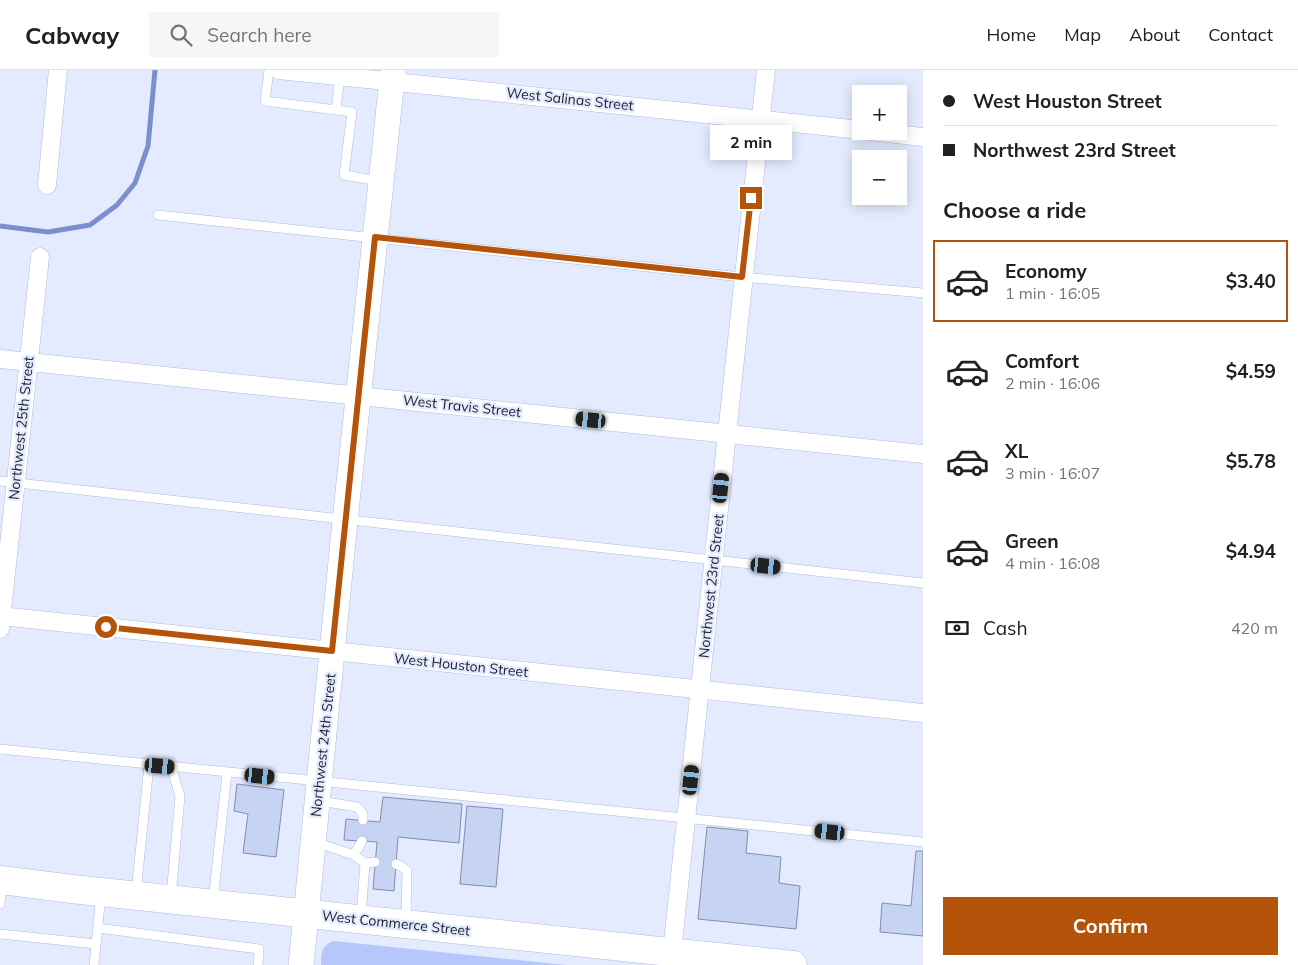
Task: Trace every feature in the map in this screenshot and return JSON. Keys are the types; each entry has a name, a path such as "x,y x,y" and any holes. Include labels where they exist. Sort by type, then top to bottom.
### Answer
{"main road":[{"name":"Northwest 24th Street","path":"301,965 358,395 393,75"},
{"name":"West Commerce Street","path":"1,888 136,895 793,965"}],"street":[{"path":"47,185 58,70"},
{"name":"West Salinas Street","path":"279,70 340,76 393,75 852,129"},
{"name":"Northwest 23rd Street","path":"672,952 742,277 766,70"},
{"path":"907,135 923,137"},
{"name":"Northwest 25th Street","path":"0,621 7,482 28,362 40,257"},
{"name":"West Travis Street","path":"0,359 923,454"},
{"name":"West Houston Street","path":"0,621 332,651 923,713"}],"lane":[{"path":"269,70 266,101 352,112 344,176 381,181"},
{"path":"336,110 340,76"},
{"path":"158,215 742,277 923,293"},
{"path":"7,482 92,490 345,521 923,582"},
{"path":"0,749 227,773 318,791 687,817 923,842"},
{"path":"136,895 149,765"},
{"path":"170,899 180,796 171,767"},
{"path":"212,903 227,773"},
{"path":"318,791 357,806 363,814 363,820"},
{"path":"354,855 362,841"},
{"path":"313,842 370,862 361,919"},
{"path":"396,864 407,871 406,924"},
{"path":"94,965 102,892"},
{"path":"98,928 259,949 258,965"},
{"path":"0,934 96,944"}],"shaded area":[{"path":"334,941 566,965 321,965 324,948"}],"building":[{"path":"237,784 284,790 276,857 243,853 248,814 234,811"},
{"path":"383,797 462,804 459,843 398,837 394,891 373,889 377,842 344,840 346,819 380,822"},
{"path":"467,806 503,809 496,887 460,884"},
{"path":"707,827 748,831 746,853 781,857 779,883 800,886 796,929 698,919"},
{"path":"916,851 923,851 923,936 880,932 882,903 911,906"}],"waterway":[{"path":"0,226 48,232 90,225 117,205 135,183 148,146 155,70"}],"route":[{"path":"106,627 332,651 375,237 742,277 751,198"}]}
